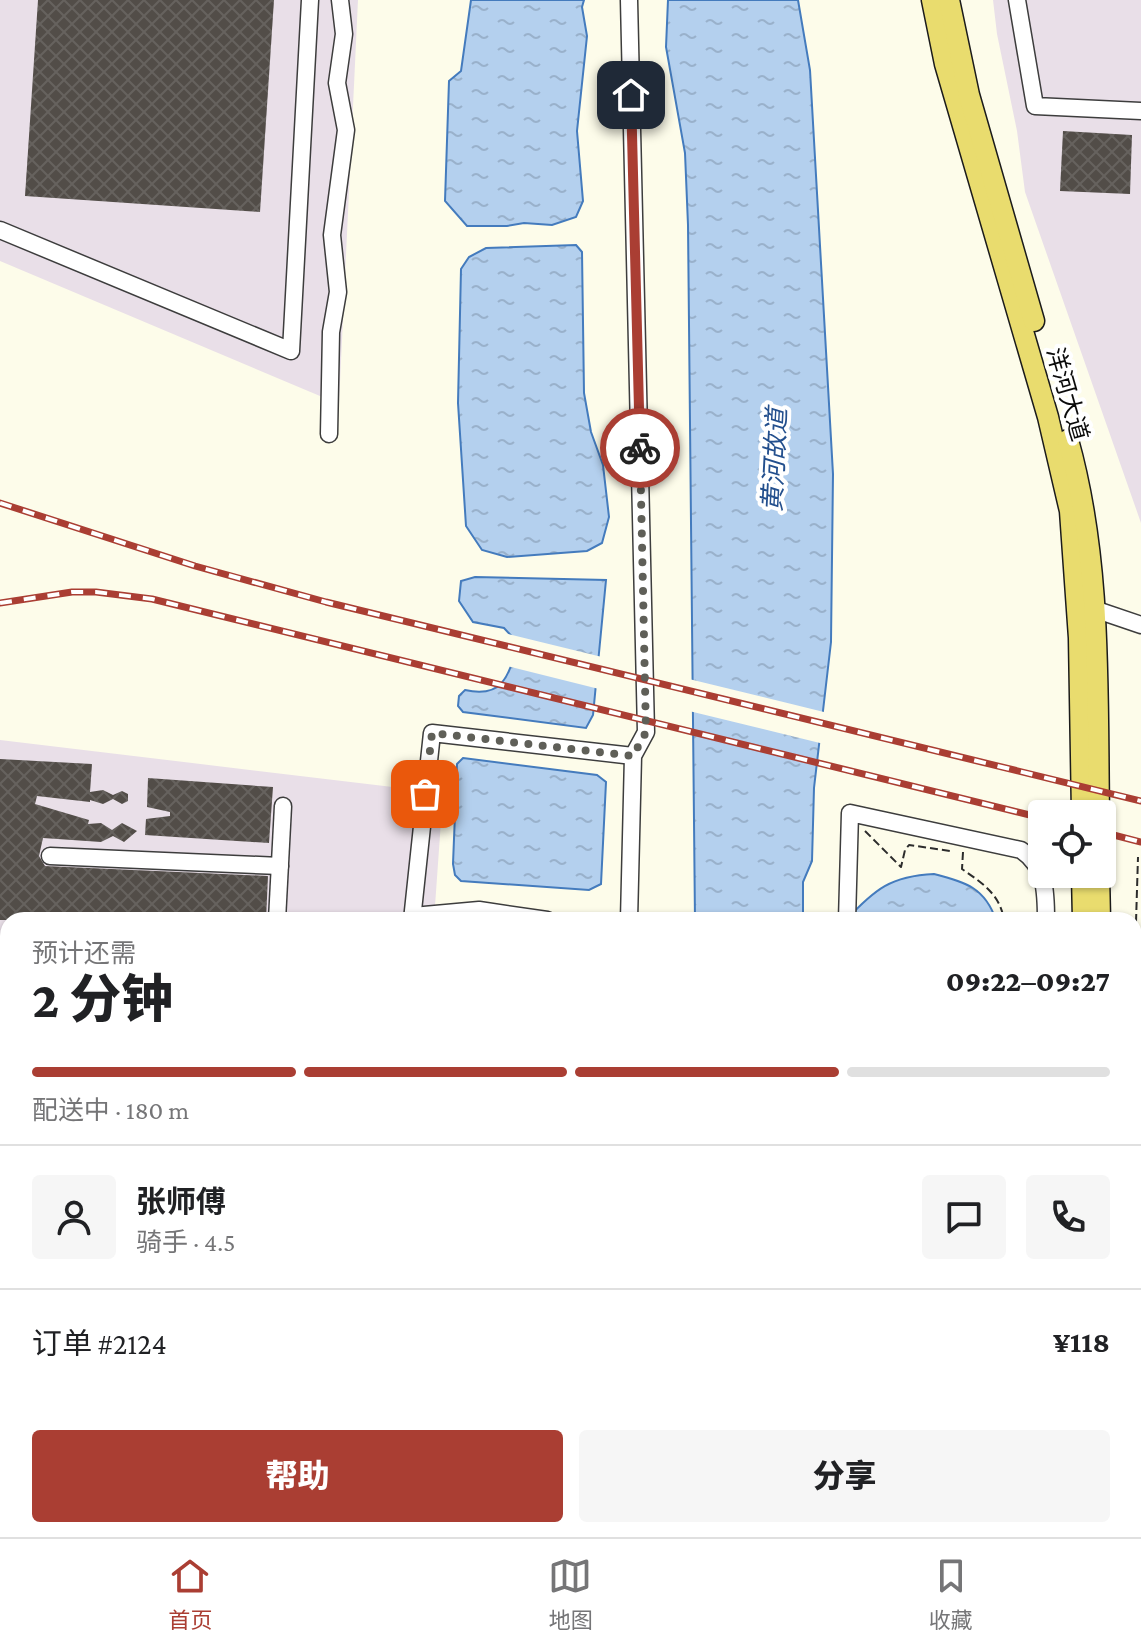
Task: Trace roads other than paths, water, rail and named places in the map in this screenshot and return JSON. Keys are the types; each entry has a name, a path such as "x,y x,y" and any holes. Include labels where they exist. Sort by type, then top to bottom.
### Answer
{"main road":[{"name":"洋河大道","path":"932,0 945,64 1052,432 1070,511 1079,638 1082,800"},
{"name":"洋河大道","path":"949,0 969,95 1079,478 1094,609 1099,800"},
{"path":"1082,888 1083,912"},
{"path":"1099,888 1100,912"}],"street":[{"path":"0,230 291,351 310,0"},
{"path":"329,434 331,332 338,292 332,235 346,130 337,83 344,34 340,0"},
{"path":"629,0 646,732 633,756 629,912"},
{"path":"1017,0 1035,106 1141,111"},
{"path":"1094,609 1141,625"},
{"path":"413,912 432,733 633,756"},
{"path":"277,912 283,806"},
{"path":"847,912 850,813 1021,850 1040,872 1045,886 1046,912"},
{"path":"50,856 280,866"},
{"path":"462,912 493,912"}],"water":[{"path":"471,0 584,0 582,7 587,36 577,131 583,201 576,217 552,225 467,226 445,201 449,81 461,71"},
{"name":"黄河故道","path":"668,0 798,0 810,70 833,474 831,642 814,788 812,861 803,882 803,912 695,912 688,225 685,153 666,47"},
{"path":"576,245 582,252 584,393 591,432 603,465 609,517 602,543 587,551 507,557 482,550 466,526 458,403 461,269 469,257 486,248"},
{"path":"475,577 606,580 593,715 586,728 463,712 458,706 459,696 465,690 488,691 503,682 518,643 504,628 473,622 459,601 461,581"},
{"path":"463,758 597,775 606,782 601,884 589,890 461,881 455,875 453,864 457,764"},
{"path":"934,874 973,888 986,900 992,912 854,912 885,886 919,875"}],"railway":[{"path":"0,503 195,566 326,602 1141,801"},
{"path":"0,603 72,592 152,599 1028,815"},
{"path":"1116,836 1141,842"}]}
